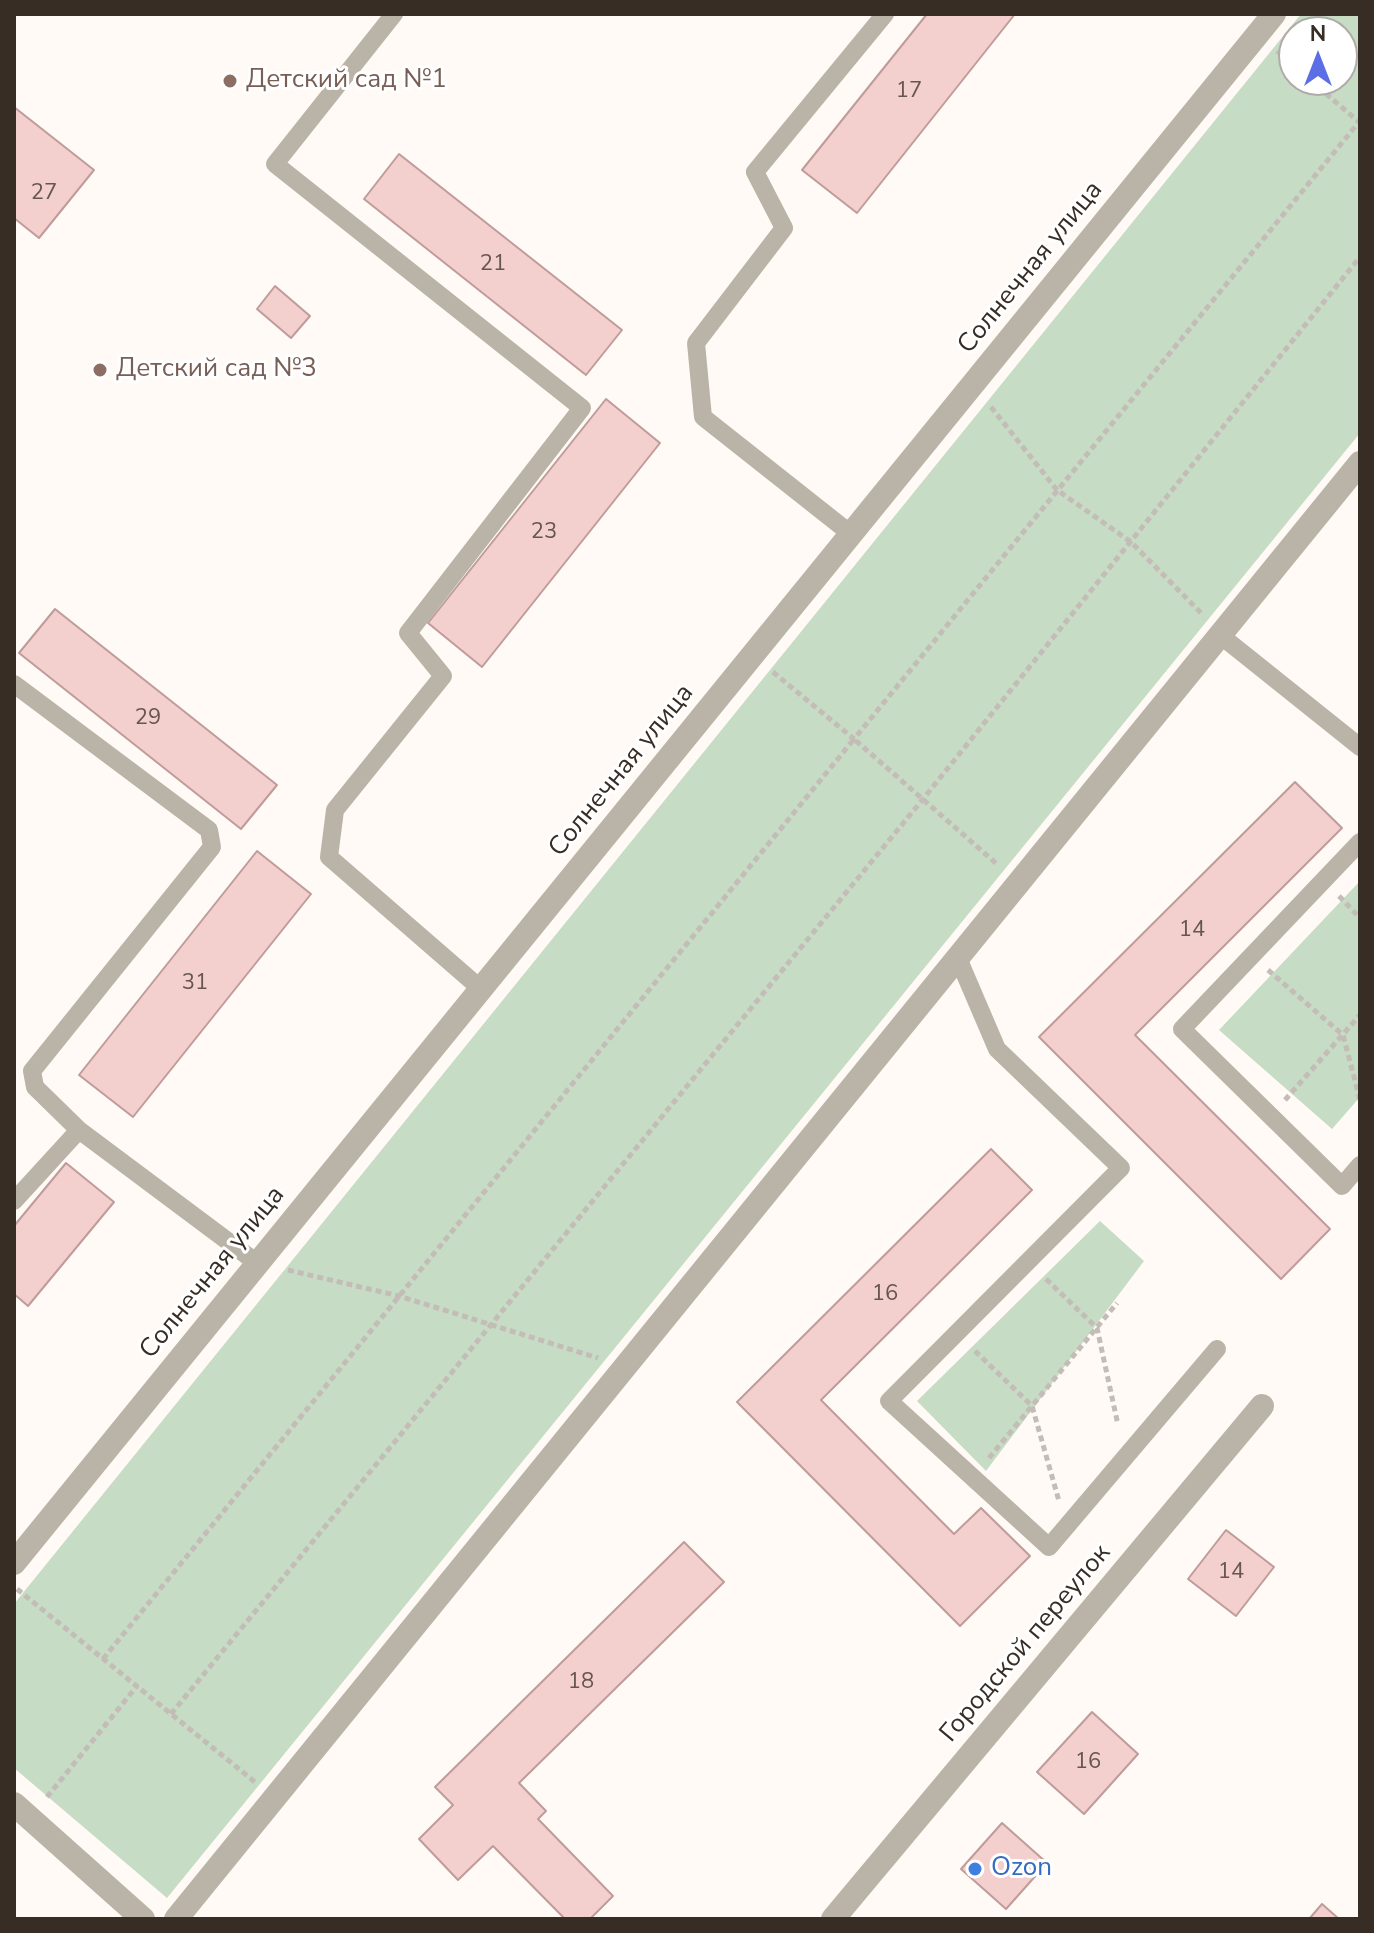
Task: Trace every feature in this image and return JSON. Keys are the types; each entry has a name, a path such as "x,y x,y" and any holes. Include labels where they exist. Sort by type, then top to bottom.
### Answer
{"street":[{"name":"Солнечная улица","path":"14,1563 1274,14"},
{"path":"176,1919 1360,463"},
{"name":"Городской переулок","path":"833,1919 1262,1406"},
{"path":"14,1804 143,1919"}],"lane":[{"path":"394,14 275,164 582,408 408,633 443,676 335,810 329,857 481,989"},
{"path":"851,534 703,417 696,343 784,228 755,172 885,14"},
{"path":"1220,635 1360,747"},
{"path":"14,684 209,830 212,847 32,1071 35,1087 79,1130 257,1263"},
{"path":"1360,842 1182,1029 1342,1186 1360,1165"},
{"path":"958,958 997,1049 1121,1168 889,1401 1049,1547 1217,1349"},
{"path":"14,1201 79,1130"}],"path":[{"path":"103,1659 1360,122 1329,96"},
{"path":"171,1714 923,799 1360,257"},
{"path":"973,384 1057,490 1131,542 1220,635"},
{"path":"752,655 854,739 1018,883"},
{"path":"1252,956 1343,1035 1360,1100"},
{"path":"1271,1115 1360,1015"},
{"path":"1028,1262 1097,1328 1125,1457"},
{"path":"257,1263 399,1296 625,1366"},
{"path":"973,1477 1117,1303"},
{"path":"957,1333 1032,1406 1066,1527"},
{"path":"14,1586 274,1798"},
{"path":"42,1803 137,1686"}],"green space":[{"path":"1360,14 1360,433 167,1898 14,1768 14,1604 1278,42 1278,96 1358,96 1358,16 1299,16"},
{"path":"1360,881 1360,1097 1332,1129 1219,1030"},
{"path":"1100,1221 1144,1261 986,1471 917,1401"}],"building":[{"path":"927,14 1015,14 857,213 802,170"},
{"path":"14,107 94,170 39,238 14,218"},
{"path":"399,154 622,330 586,375 364,199"},
{"path":"275,286 310,316 291,338 257,309"},
{"path":"606,399 660,443 482,667 428,623"},
{"path":"55,609 277,785 241,829 19,653"},
{"path":"1295,782 1342,828 1135,1035 1330,1229 1281,1279 1039,1037"},
{"path":"257,851 311,894 133,1117 79,1075"},
{"path":"991,1149 1032,1190 821,1400 954,1534 981,1508 1030,1556 960,1626 737,1402"},
{"path":"66,1163 114,1202 28,1306 14,1294 14,1226"},
{"path":"1226,1530 1274,1567 1236,1616 1188,1579"},
{"path":"684,1542 724,1582 519,1783 546,1811 538,1819 613,1896 590,1919 565,1919 493,1846 458,1880 419,1839 453,1805 435,1787"},
{"path":"1092,1712 1138,1754 1084,1814 1037,1772"},
{"path":"1002,1823 1047,1863 1006,1909 961,1869"},
{"path":"1322,1904 1339,1919 1309,1919"}],"place":[{"name":"Детский сад №1","path":"230,81"},
{"name":"Детский сад №3","path":"100,370"},
{"name":"Ozon","path":"975,1869"}]}
